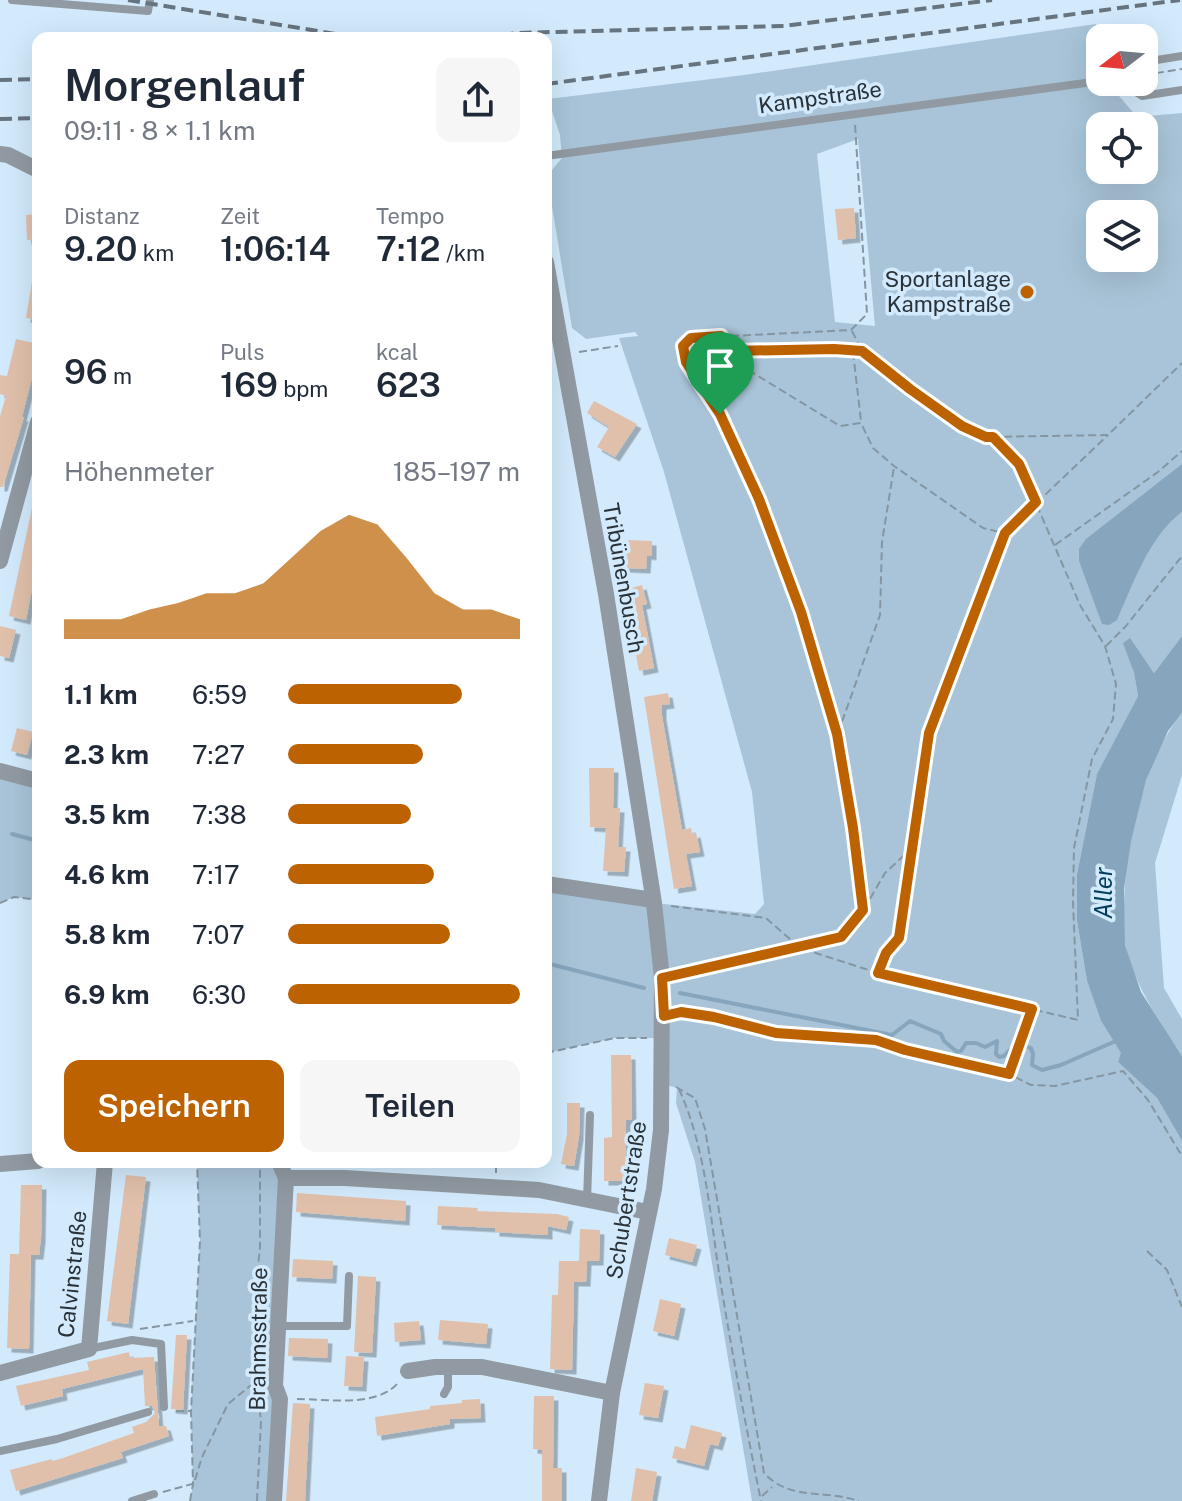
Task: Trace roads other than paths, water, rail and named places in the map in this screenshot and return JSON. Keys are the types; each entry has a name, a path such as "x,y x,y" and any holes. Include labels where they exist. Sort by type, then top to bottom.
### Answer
{"street":[{"path":"0,154 32,167"},
{"name":"Tribünenbusch","path":"552,299 606,594 653,902"},
{"path":"0,561 32,444"},
{"path":"0,771 32,779"},
{"path":"552,885 653,902"},
{"name":"Schubertstraße","path":"599,1501 612,1393 661,1130 664,1016 653,902"},
{"path":"0,1164 32,1161"},
{"name":"Calvinstraße","path":"0,1373 89,1349 104,1168"},
{"path":"283,1170 345,1178 539,1190 648,1212"},
{"name":"Brahmsstraße","path":"274,1501 283,1170"},
{"path":"408,1371 482,1367 612,1393"}],"lane":[{"path":"12,0 148,11 150,0"},
{"path":"1158,60 1182,56"},
{"name":"Kampstraße","path":"552,155 1086,83"},
{"path":"1158,94 1182,90"},
{"path":"587,1200 590,1115"},
{"path":"278,1326 347,1326 349,1276"},
{"path":"89,1349 132,1340 161,1344 164,1407"},
{"path":"444,1394 448,1387 448,1367"},
{"path":"0,1451 57,1439 148,1412"},
{"path":"132,1501 154,1494"}],"water":[{"path":"1182,464 1182,512 1151,547 1117,620 1109,625 1102,624 1079,561 1079,549 1086,539"},
{"name":"Aller","path":"1182,636 1182,713 1168,731 1146,780 1131,841 1124,889 1125,945 1141,992 1182,1056 1182,1141 1157,1098 1118,1062 1121,1053 1101,1021 1087,981 1077,921 1077,874 1097,774 1138,696 1134,673 1123,643 1130,638 1154,673"}],"waterway":[{"path":"12,834 32,839"},
{"path":"552,965 644,988"},
{"path":"680,993 892,1035 910,1021 941,1034 944,1041 957,1052 966,1043 985,1047 997,1041 996,1054 999,1057 1016,1046 1031,1048 1032,1065 1042,1070 1118,1040"}],"railway":[{"path":"128,0 324,32"},
{"path":"552,32 784,26 992,0"},
{"path":"552,83 1180,0"},
{"path":"0,80 32,79"},
{"path":"0,119 32,118"}],"place":[{"name":"Sportanlage Kampstraße","path":"1027,292"}]}
